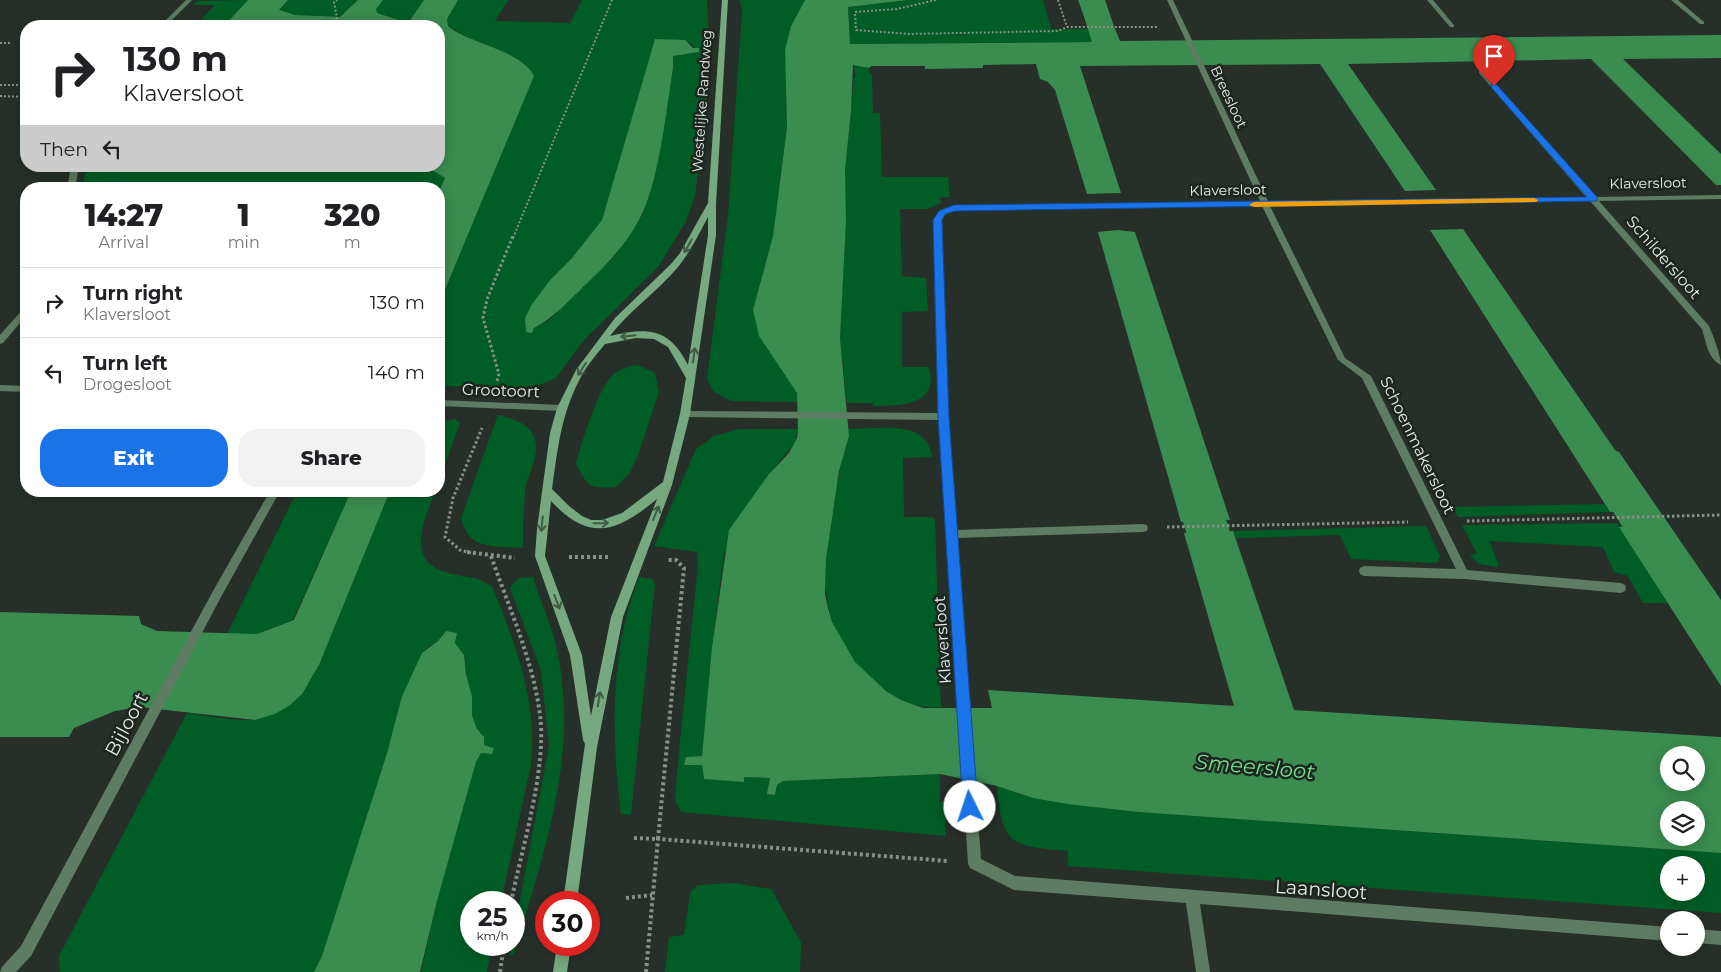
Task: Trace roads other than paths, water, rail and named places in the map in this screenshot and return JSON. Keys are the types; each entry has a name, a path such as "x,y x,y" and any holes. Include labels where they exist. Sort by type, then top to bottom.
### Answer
{"street":[{"path":"169,20 189,0"},
{"name":"Westelijke Randweg","path":"571,891 591,747 617,617 667,485 685,414 691,379 712,235 712,204 724,0"},
{"name":"Breesloot","path":"1170,0 1265,204"},
{"path":"1430,0 1452,26"},
{"path":"1674,0 1702,23"},
{"name":"Schildersloot","path":"1481,72 1706,328 1713,352 1721,362"},
{"name":"Klaversloot","path":"975,863 943,417 937,220 942,212 954,208 1721,197"},
{"name":"Westelijke Randweg","path":"591,747 576,655 540,556 555,433 562,408 579,372 600,342 627,310 674,266 712,204"},
{"name":"Schoenmakersloot","path":"1265,204 1342,360 1366,376 1464,574"},
{"path":"0,342 20,318"},
{"path":"600,342 640,335 664,340 671,346 691,379"},
{"path":"0,388 20,390"},
{"name":"Grootoort","path":"445,403 562,408"},
{"path":"685,414 943,417"},
{"path":"547,490 580,520 600,525 614,522 635,510 667,485"},
{"name":"Bijloort","path":"7,972 26,951 217,594 272,497"},
{"path":"952,534 1143,528"},
{"path":"1364,571 1464,574 1621,588"},
{"name":"Laansloot","path":"975,863 1014,884 1660,933"},
{"path":"1192,898 1202,972"},
{"path":"1705,937 1721,938"},
{"path":"560,972 562,956"}],"water":[{"path":"248,0 288,0 279,10 295,15 340,17 358,0 383,0 376,9 377,13 399,20 230,20"},
{"path":"424,0 458,0 447,19 448,26 469,38 518,59 534,76 445,290 445,182 443,182 445,178 435,172 445,172 445,20 410,20"},
{"name":"Smeersloot","path":"805,0 908,0 848,7 850,44 1094,42 1089,29 1115,29 1120,41 1721,35 1721,58 1623,59 1721,154 1721,185 1716,185 1591,59 1348,64 1436,190 1405,191 1320,64 1080,66 1121,193 1087,194 1055,90 1048,82 1040,79 1036,64 983,65 983,68 925,69 925,66 871,66 869,68 853,65 851,111 845,170 846,221 840,338 849,436 839,471 826,559 825,594 832,622 855,662 886,691 901,700 923,708 992,708 988,690 1234,706 1184,533 1233,531 1294,710 1721,737 1721,853 1138,812 1033,798 997,786 940,774 783,781 777,785 775,795 767,794 770,778 744,777 744,782 704,779 702,765 684,765 686,757 702,756 712,647 729,530 769,474 789,453 797,438 797,393 759,336 753,310 773,236 787,127 785,50 791,26"},
{"path":"1078,0 1103,0 1112,21 1086,22"},
{"path":"655,39 685,40 693,48 699,48 699,52 673,56 673,68 661,147 646,205 627,239 607,264 554,315 534,328 532,333 526,332 525,318 532,304 602,220"},
{"path":"1463,229 1657,511 1610,512 1430,230"},
{"path":"1118,230 1135,232 1230,520 1181,522 1098,232"},
{"path":"348,497 388,497 319,665 302,694 290,705 275,714 255,720 140,707 115,711 74,728 69,737 0,737 0,612 139,616 141,624 157,631 257,634 294,620"},
{"path":"1666,522 1721,603 1721,686 1619,527"},
{"path":"446,631 457,633 455,643 464,655 466,674 472,696 472,715 477,729 484,737 484,745 494,748 492,754 481,753 476,762 437,901 420,972 314,972 322,956 387,753 402,696 422,653 438,641"}],"waterway":[{"path":"1092,0 1109,52 1144,53"},
{"path":"1604,463 1721,640"},
{"path":"1187,467 1226,587"}]}
